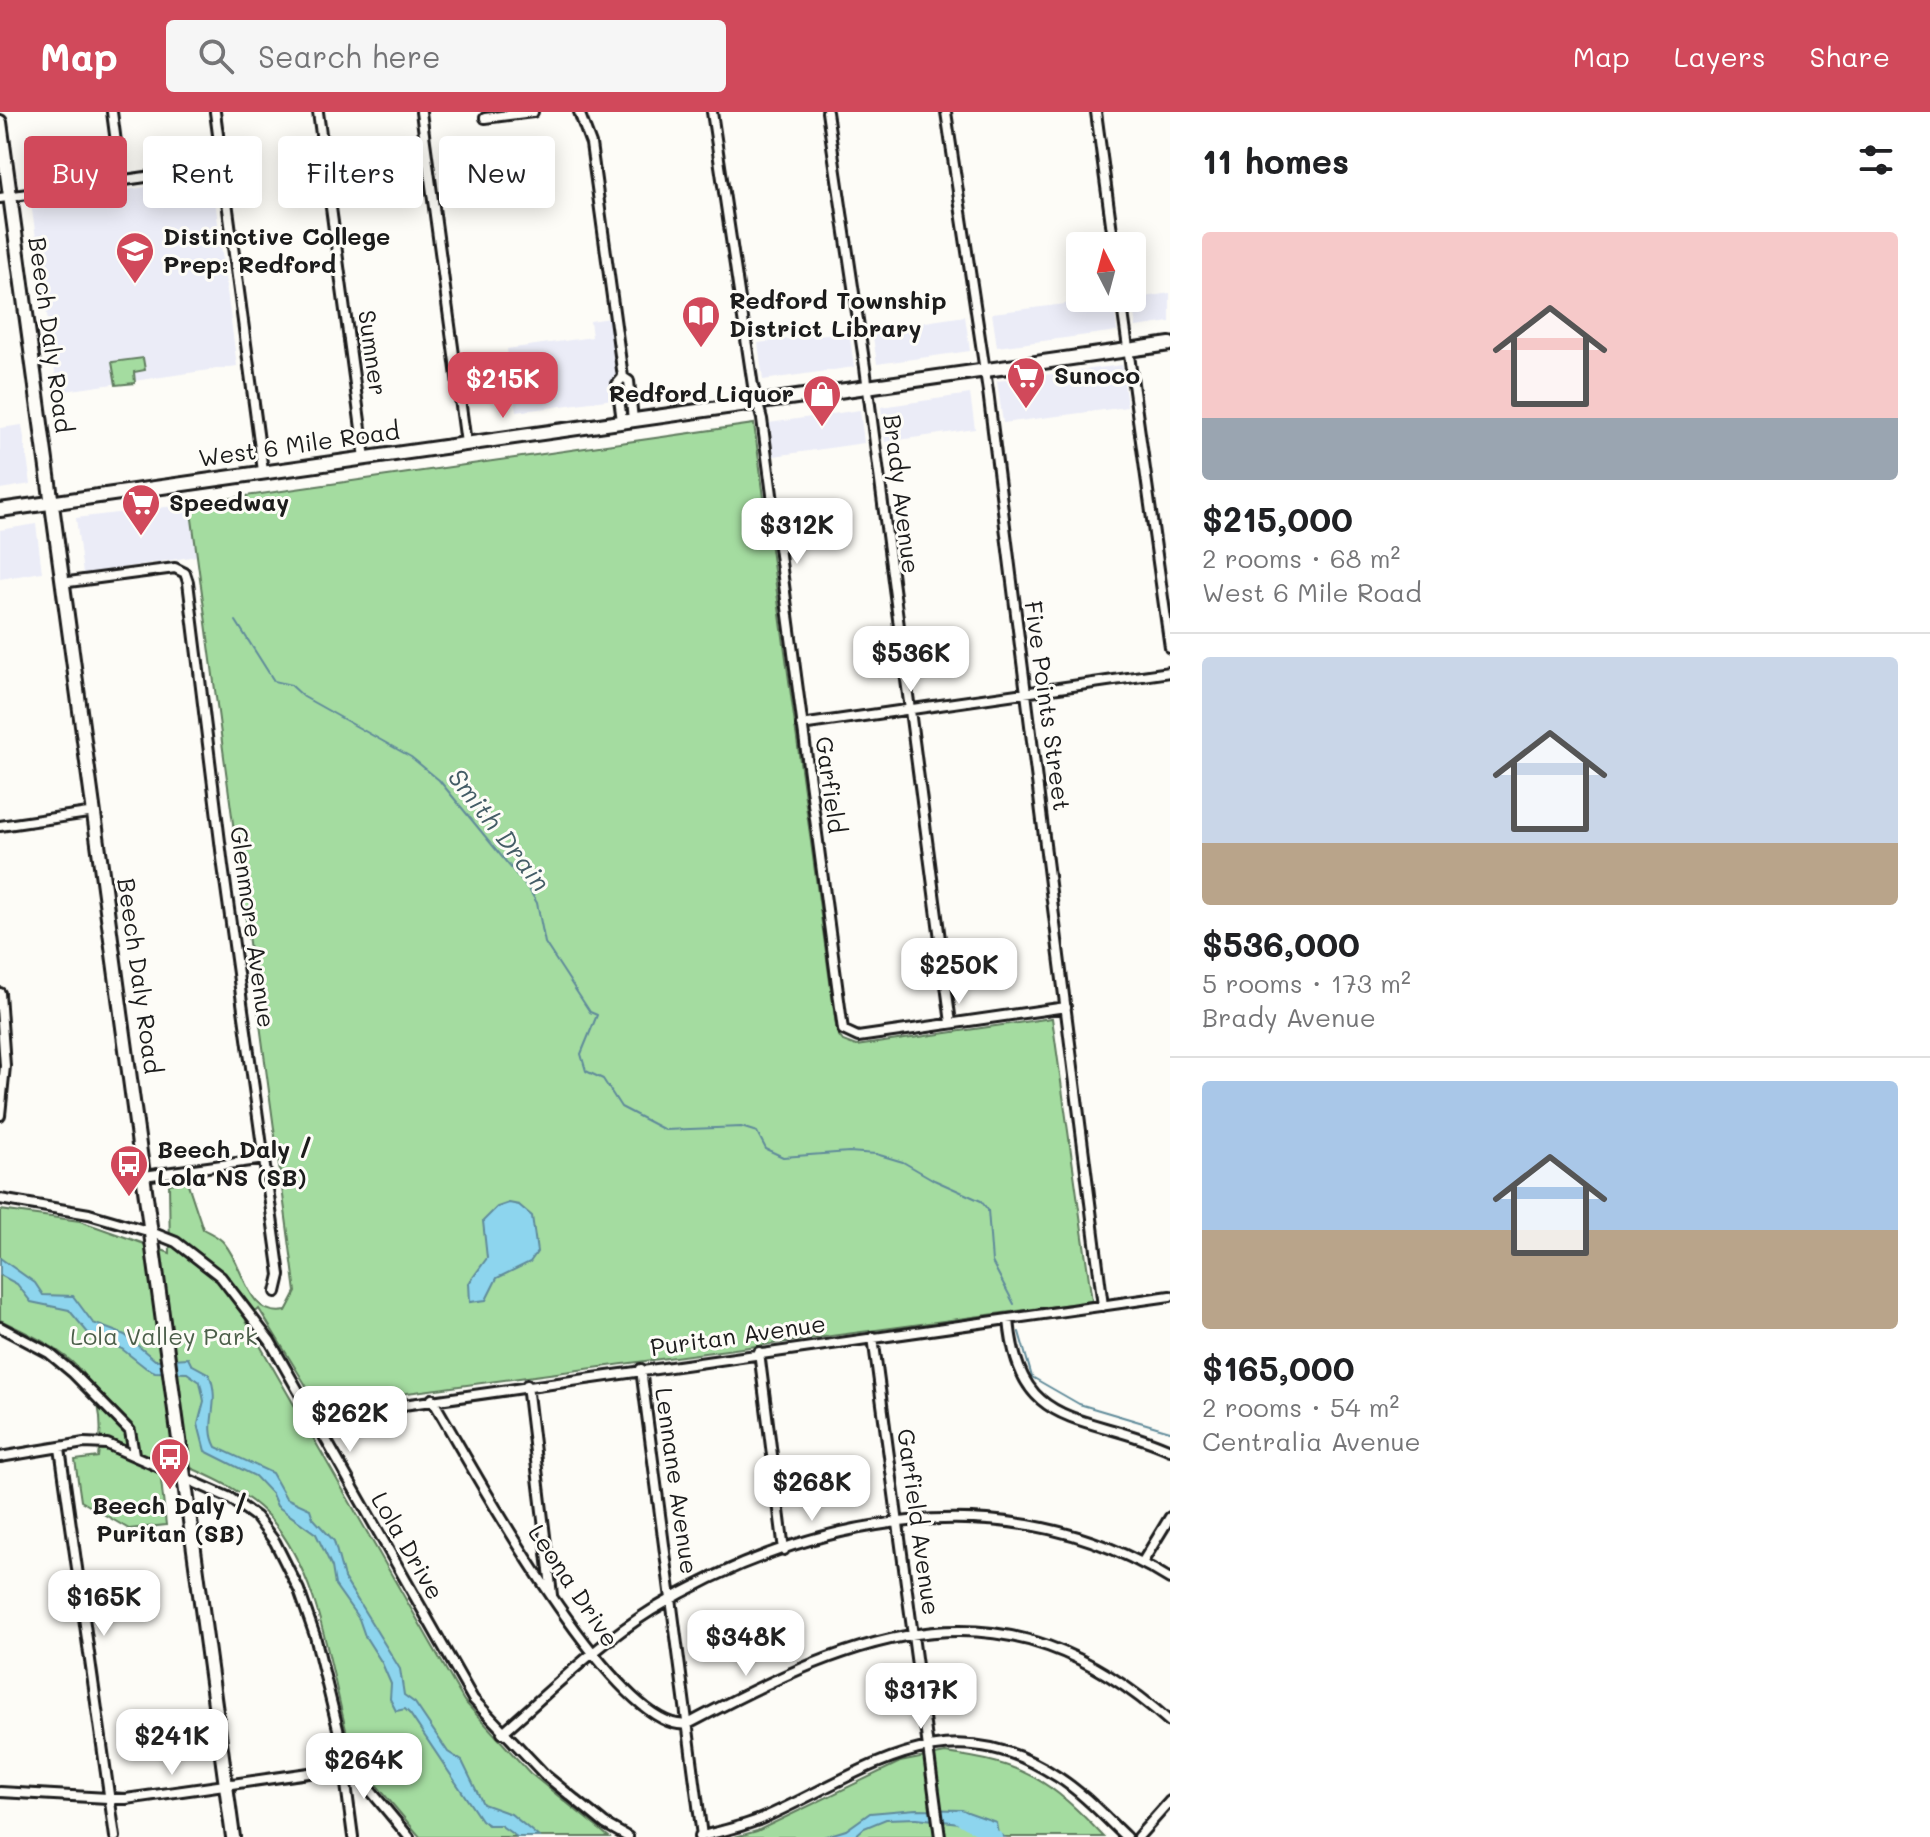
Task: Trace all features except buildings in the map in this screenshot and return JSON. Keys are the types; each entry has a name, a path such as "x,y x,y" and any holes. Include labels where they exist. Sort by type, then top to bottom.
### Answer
{"main road":[{"name":"Beech Daly Road","path":"0,122 5,197 95,812 181,1476 233,1837"},
{"name":"West 6 Mile Road","path":"0,510 1170,344"}],"street":[{"path":"112,112 115,136"},
{"path":"215,112 218,136"},
{"name":"Sumner","path":"318,112 365,458"},
{"path":"421,112 466,443"},
{"path":"485,118 533,112"},
{"path":"579,112 591,144 623,377 629,381 628,421"},
{"name":"Garfield","path":"712,112 758,403 841,1024 848,1035 858,1037 951,1023"},
{"name":"Brady Avenue","path":"827,112 867,387 951,1023"},
{"name":"Five Points Street","path":"946,112 984,371 1103,1306"},
{"path":"1096,112 1112,232"},
{"path":"228,208 263,471"},
{"path":"1123,312 1170,648"},
{"name":"Glenmore Avenue","path":"61,583 181,569 188,582 223,866 280,1275 276,1292"},
{"path":"801,725 1170,672"},
{"path":"0,826 95,812"},
{"path":"0,993 5,1066 0,1115"},
{"path":"951,1023 1066,1007"},
{"path":"144,1176 265,1159"},
{"name":"Lola Drive","path":"0,1199 89,1214 151,1232 187,1249 233,1289 270,1341 456,1674 502,1733 545,1775 605,1824 628,1837"},
{"name":"Puritan Avenue","path":"312,1418 759,1352 1170,1296"},
{"path":"1009,1319 1020,1375 1040,1402 1062,1414 1170,1450"},
{"path":"0,1327 60,1361 130,1431 134,1454"},
{"name":"Garfield Avenue","path":"873,1337 939,1832"},
{"path":"759,1352 784,1550"},
{"name":"Lennane Avenue","path":"641,1369 700,1837"},
{"path":"527,1385 552,1596"},
{"name":"Leona Drive","path":"432,1399 591,1655 636,1698 677,1723 688,1724"},
{"path":"0,1457 98,1443 134,1454 248,1510 275,1542 299,1590 315,1636 347,1768 353,1837"},
{"path":"60,1448 115,1837"},
{"path":"502,1733 591,1655 672,1599 716,1576 840,1532 897,1520 955,1517 1017,1522 1080,1537 1142,1563 1170,1579"},
{"path":"1142,1563 1170,1517"},
{"path":"688,1724 827,1657 880,1638 913,1633 989,1633 1052,1648 1115,1679 1170,1722"},
{"path":"700,1837 759,1819 871,1763 927,1746 979,1748 1039,1766 1075,1789 1126,1837"},
{"path":"0,1792 110,1799 347,1768"},
{"path":"347,1768 409,1837"},
{"path":"1138,1837 1170,1801"}],"shaded area":[{"name":"Distinctive College Prep: Redford","path":"143,188 143,208 216,208 237,366 58,392 32,208 127,208 127,190"},
{"path":"1170,293 1170,322 1136,327 1134,312 1146,312 1146,297"},
{"path":"1066,304 1066,312 1115,312 1117,331 997,347 992,313"},
{"path":"965,316 970,351 877,364 872,330"},
{"path":"610,318 621,398 516,412 507,349 592,337 590,321"},
{"path":"849,331 854,367 763,380 758,343"},
{"path":"1122,365 1127,407 1003,423 997,381"},
{"path":"970,394 975,429 885,442 881,407"},
{"path":"860,410 864,443 774,456 769,423"},
{"path":"22,425 31,484 0,489 0,428"},
{"path":"190,504 197,556 83,574 76,518"},
{"path":"36,524 42,572 0,579 0,530"}],"green space":[{"path":"143,358 145,370 134,372 135,383 116,385 112,362"},
{"name":"Lola Valley Park","path":"754,424 837,1033 843,1041 856,1046 1052,1018 1092,1301 318,1405 259,1309 246,1321 464,1701 530,1773 609,1837 420,1837 363,1769 351,1749 322,1629 302,1570 288,1543 259,1507 217,1480 158,1453 166,1525 129,1529 81,1501 75,1460 98,1457 101,1429 98,1406 91,1386 65,1356 0,1320 0,1210 80,1221 170,1253 169,1184 187,1181 203,1229 224,1243 255,1299 273,1311 286,1311 296,1292 190,504"},
{"path":"945,1753 996,1762 1034,1777 1067,1801 1104,1837 735,1837 757,1831 900,1762"}],"water":[{"path":"509,1203 519,1205 532,1216 537,1252 530,1262 497,1278 486,1300 470,1302 469,1283 487,1258 483,1221 497,1207"},
{"path":"0,1258 35,1283 43,1295 73,1296 93,1323 125,1335 155,1360 188,1358 191,1364 209,1374 214,1395 211,1430 216,1447 272,1473 286,1498 310,1509 313,1518 334,1541 344,1578 400,1669 404,1695 415,1703 448,1752 462,1761 483,1804 511,1814 539,1837 517,1837 500,1825 488,1825 481,1820 410,1714 405,1709 396,1711 390,1699 391,1684 382,1663 365,1636 359,1619 335,1585 332,1567 316,1534 277,1506 272,1494 255,1476 205,1451 198,1424 204,1401 200,1382 187,1373 155,1372 146,1368 122,1349 88,1333 69,1310 31,1302 17,1284 0,1275"},
{"path":"916,1809 962,1810 996,1822 998,1833 1004,1837 991,1837 985,1826 917,1818 886,1819 864,1828 854,1837 823,1837 846,1830 870,1813"}],"waterway":[{"name":"Smith Drain","path":"236,621 274,681 291,685 304,697 411,757 439,780 530,891 537,903 545,943 590,1012 597,1015 581,1054 586,1071 603,1079 621,1107 665,1130 741,1127 757,1132 766,1149 783,1157 849,1152 876,1154 903,1162 981,1201 988,1210 992,1262 1014,1304"},
{"name":"Smith Drain","path":"1019,1332 1032,1377 1079,1404 1170,1431"},
{"path":"960,1817 995,1837"}],"place":[{"name":"Distinctive College Prep: Redford","path":"135,285"},
{"name":"Redford Township District Library","path":"701,349"},
{"name":"Sunoco","path":"1026,410"},
{"name":"Redford Liquor","path":"822,428"},
{"name":"Speedway","path":"141,537"},
{"name":"Beech Daly / Lola NS (SB)","path":"129,1198"},
{"name":"Beech Daly / Puritan (SB)","path":"170,1491"}]}
